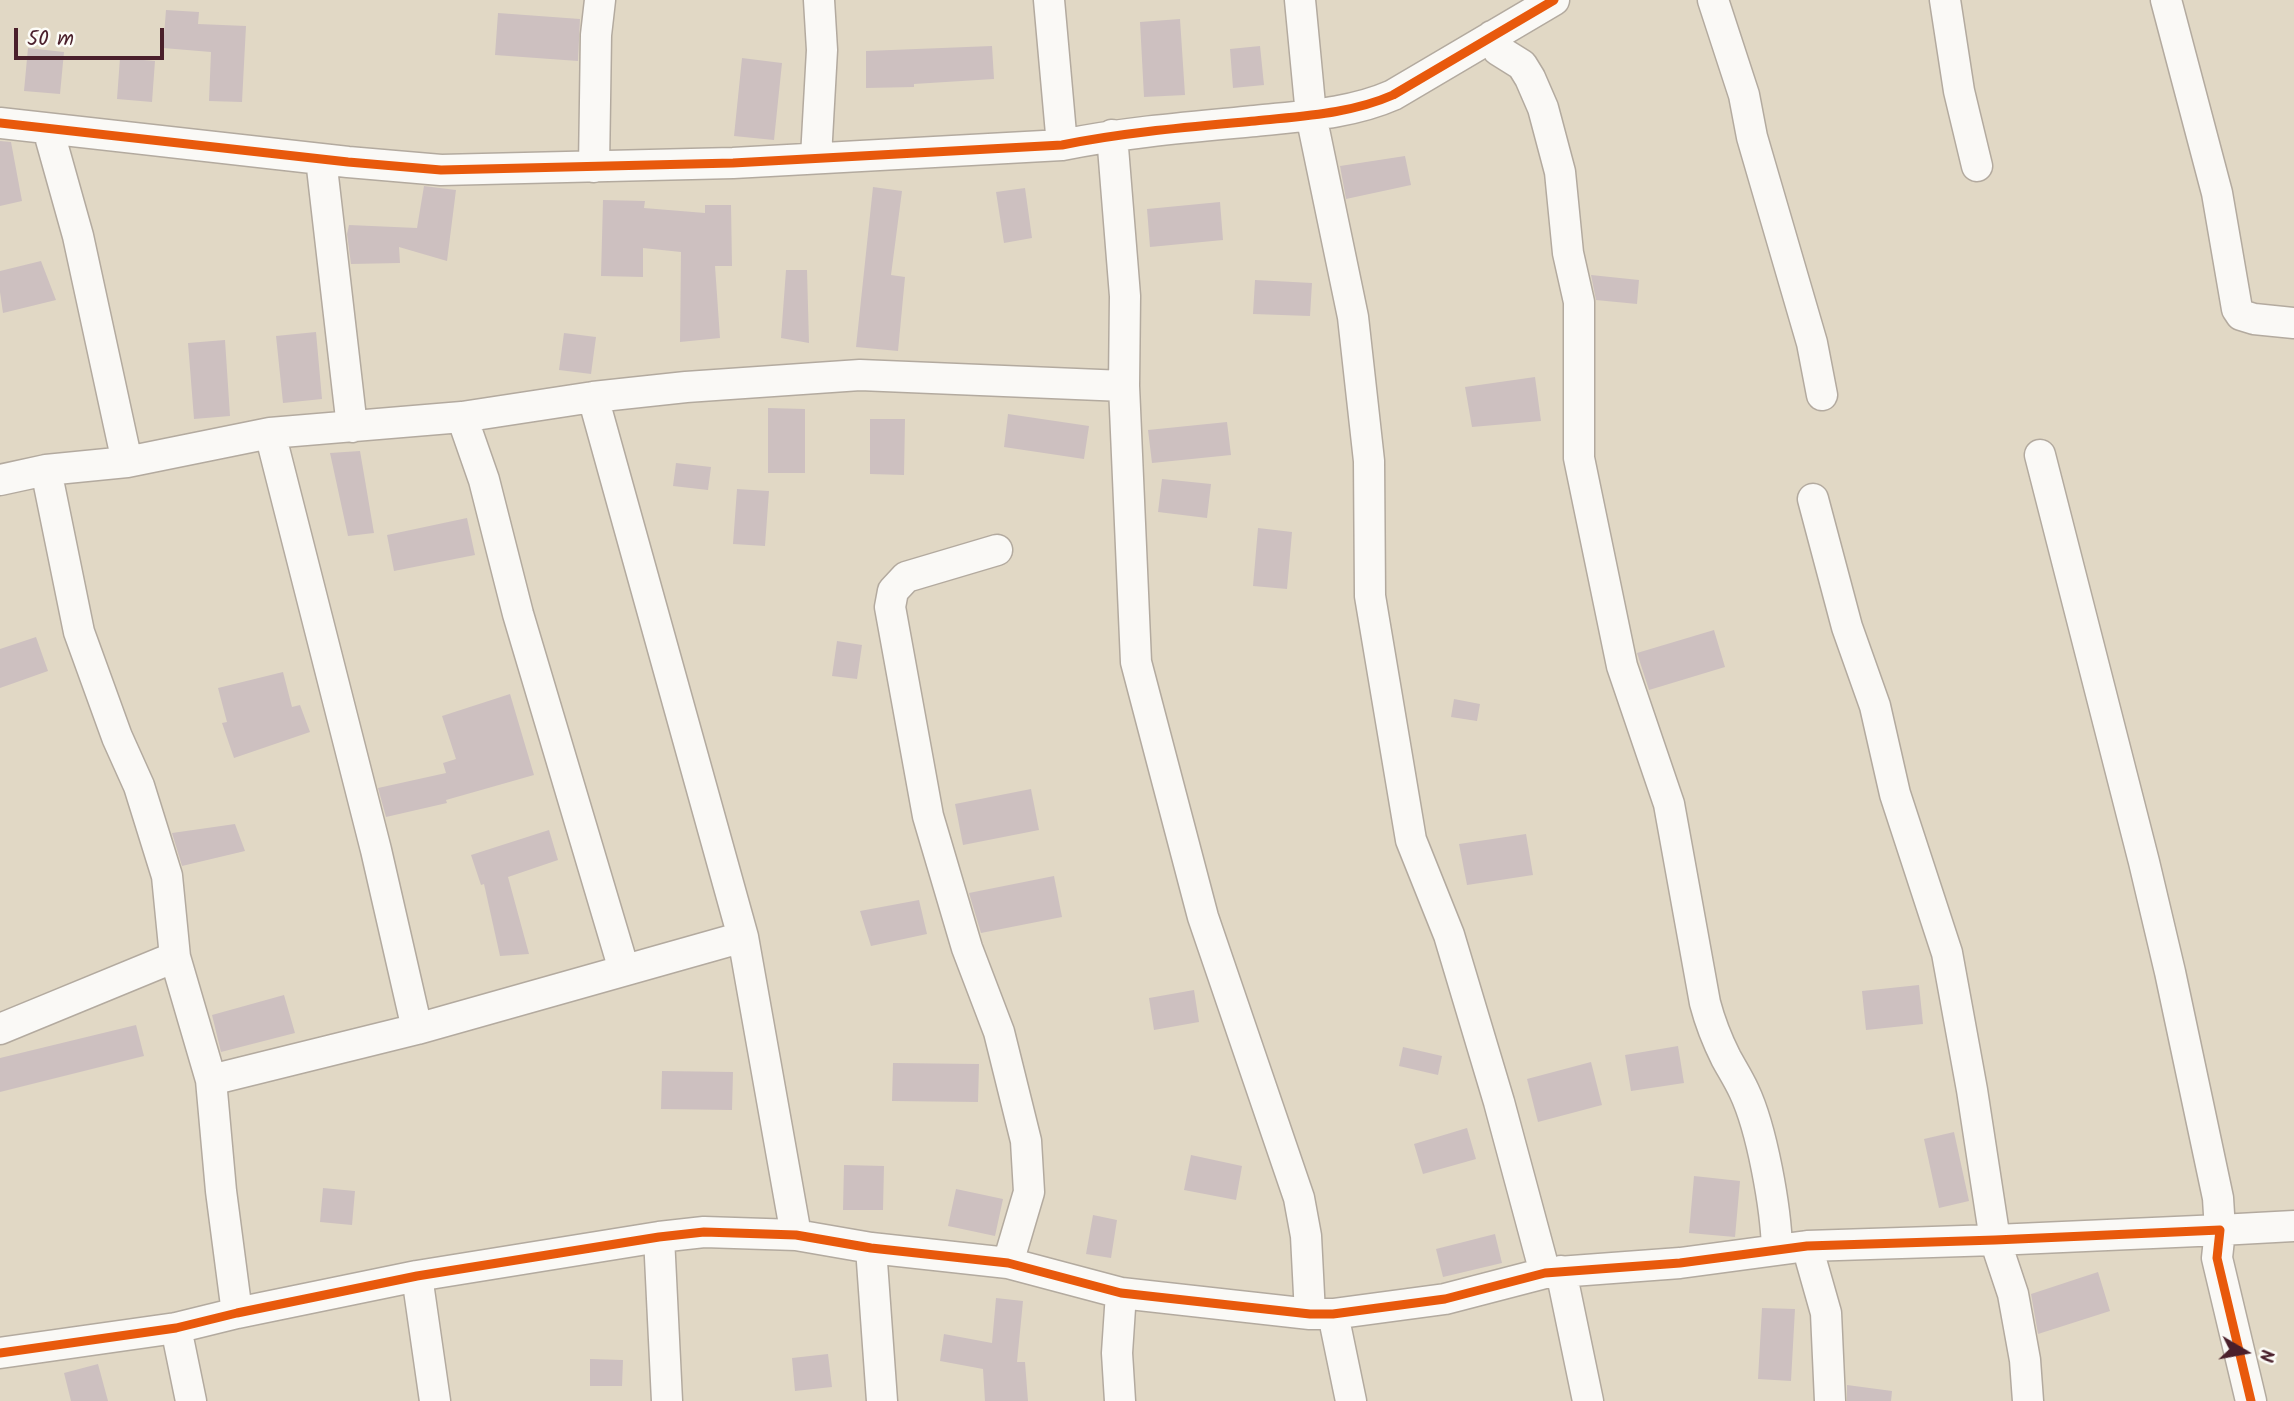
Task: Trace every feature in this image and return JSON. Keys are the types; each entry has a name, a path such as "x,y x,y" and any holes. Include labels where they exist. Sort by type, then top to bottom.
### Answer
{"street":[{"path":"594,167 596,35 600,0"},
{"path":"817,157 822,50 819,0"},
{"path":"1049,0 1062,145"},
{"path":"1300,0 1311,115 1353,317 1369,461 1370,596 1411,840 1449,935 1553,1272 1588,1401"},
{"path":"0,123 440,170 733,163 1062,145 1112,135 1311,115 1379,101 1554,0"},
{"path":"1713,0 1744,95 1752,136 1812,343 1822,395"},
{"path":"1945,0 1959,91 1978,166"},
{"path":"2166,0 2217,192 2236,309 2241,315 2254,319 2294,323"},
{"path":"1492,36 1498,50 1522,65 1530,78 1543,108 1560,172 1569,253 1579,302 1579,458 1622,666 1669,804 1705,1003 1713,1029 1745,1092 1759,1134 1776,1229 1777,1250"},
{"path":"48,129 78,236 127,462"},
{"path":"1112,135 1125,296 1124,386 1136,662 1203,917 1299,1198 1322,1314 1351,1401"},
{"path":"321,159 352,427"},
{"path":"0,480 46,470 127,462 270,433 462,417 593,397 686,387 860,375 1124,386"},
{"path":"593,397 743,937 796,1235"},
{"path":"462,417 484,480 518,614 624,970"},
{"path":"270,433 376,850 417,1030"},
{"path":"2040,455 2167,960 2218,1198 2220,1230 2217,1258 2251,1401"},
{"path":"46,470 79,632 117,737 139,786 167,876 175,957 211,1080 221,1191 237,1313"},
{"path":"1813,499 1847,626 1875,706 1895,794 1947,953 1972,1090 1994,1240 2013,1294 2025,1360 2028,1401"},
{"path":"997,550 906,577 893,591 890,607 928,816 967,948 999,1032 1026,1141 1029,1192 1008,1263"},
{"path":"211,1080 417,1030 743,937"},
{"path":"0,1029 175,957"},
{"path":"0,1353 176,1328 417,1276 659,1237 704,1233 796,1235 871,1248 1008,1263 1121,1293 1322,1314 1445,1299 1553,1272 1680,1263 1807,1246 2294,1226"},
{"path":"659,1237 667,1401"},
{"path":"1807,1246 1826,1313 1829,1401"},
{"path":"871,1248 882,1401"},
{"path":"417,1276 435,1401"},
{"path":"1119,1401 1117,1353 1121,1293"},
{"path":"176,1328 191,1401"}],"building":[{"path":"166,10 199,12 198,24 246,26 242,102 209,101 211,52 163,48"},
{"path":"498,13 580,19 578,61 495,55"},
{"path":"1180,19 1185,95 1144,97 1140,22"},
{"path":"992,46 994,79 914,84 914,87 866,88 866,51"},
{"path":"1260,46 1264,85 1233,88 1230,49"},
{"path":"28,48 64,52 60,94 24,91"},
{"path":"120,58 155,61 152,102 117,99"},
{"path":"742,58 782,63 774,140 734,136"},
{"path":"0,141 11,142 22,201 0,206"},
{"path":"1405,156 1411,185 1346,199 1340,166"},
{"path":"424,186 456,190 447,261 399,247 400,263 351,264 347,234 349,225 417,228"},
{"path":"873,187 902,191 891,275 905,277 898,351 856,347"},
{"path":"1025,188 1032,238 1004,243 996,192"},
{"path":"603,200 645,201 644,208 705,213 705,205 731,205 732,266 715,266 720,338 680,342 681,252 643,248 643,277 601,276"},
{"path":"1220,202 1223,240 1150,247 1147,209"},
{"path":"41,261 56,300 3,313 0,271"},
{"path":"786,270 807,270 809,343 781,338"},
{"path":"1591,275 1639,280 1637,304 1596,300"},
{"path":"1255,280 1312,283 1310,316 1253,314"},
{"path":"316,332 322,399 283,403 276,336"},
{"path":"564,333 596,337 591,374 559,370"},
{"path":"225,340 230,416 194,419 188,343"},
{"path":"1535,377 1541,421 1472,427 1465,387"},
{"path":"768,408 805,409 805,473 768,473"},
{"path":"1008,414 1089,426 1084,459 1004,447"},
{"path":"870,419 905,419 904,475 870,474"},
{"path":"1227,422 1231,455 1152,463 1148,430"},
{"path":"360,451 374,533 348,536 330,453"},
{"path":"676,463 711,467 708,490 673,486"},
{"path":"1162,479 1211,484 1207,518 1158,512"},
{"path":"737,489 769,491 765,546 733,544"},
{"path":"467,518 475,555 394,571 387,535"},
{"path":"1258,528 1292,532 1287,589 1253,586"},
{"path":"1714,630 1725,667 1649,690 1637,653"},
{"path":"36,637 48,671 0,688 0,649"},
{"path":"837,641 862,645 857,679 832,676"},
{"path":"283,672 292,707 300,705 310,732 234,758 222,723 227,722 218,688"},
{"path":"510,694 534,775 446,800 447,803 386,817 378,788 446,773 443,763 456,759 442,716"},
{"path":"1454,699 1480,704 1477,721 1451,717"},
{"path":"1031,789 1039,830 963,845 955,804"},
{"path":"235,824 245,851 182,866 172,833"},
{"path":"549,830 558,860 508,877 529,954 500,956 484,884 481,885 471,855"},
{"path":"1526,834 1533,875 1467,885 1459,844"},
{"path":"1054,876 1062,917 981,933 969,893"},
{"path":"919,900 927,934 871,946 860,911"},
{"path":"1919,985 1923,1024 1866,1030 1862,991"},
{"path":"1194,990 1199,1022 1154,1030 1149,998"},
{"path":"284,995 295,1033 221,1052 212,1015"},
{"path":"136,1025 144,1056 0,1092 0,1058"},
{"path":"1678,1046 1684,1083 1631,1091 1625,1055"},
{"path":"1403,1047 1442,1056 1438,1075 1399,1066"},
{"path":"1591,1062 1602,1105 1538,1122 1527,1079"},
{"path":"893,1063 979,1064 978,1102 892,1101"},
{"path":"662,1071 733,1072 732,1110 661,1109"},
{"path":"1467,1128 1476,1159 1423,1174 1414,1144"},
{"path":"1954,1132 1969,1201 1939,1208 1924,1139"},
{"path":"1191,1155 1242,1166 1236,1200 1184,1190"},
{"path":"844,1165 884,1166 883,1210 843,1210"},
{"path":"1694,1176 1740,1181 1735,1237 1689,1233"},
{"path":"323,1188 355,1191 352,1225 320,1222"},
{"path":"956,1189 1003,1199 995,1236 948,1226"},
{"path":"1093,1215 1117,1220 1111,1258 1086,1254"},
{"path":"1495,1234 1502,1263 1443,1277 1436,1249"},
{"path":"2098,1272 2110,1311 2038,1334 2031,1294"},
{"path":"996,1298 1023,1301 1017,1362 1025,1362 1028,1401 985,1401 983,1369 940,1361 944,1334 992,1343"},
{"path":"1762,1308 1795,1309 1791,1381 1758,1379"},
{"path":"828,1354 832,1387 795,1391 792,1358"},
{"path":"590,1359 623,1360 622,1386 590,1386"},
{"path":"98,1364 108,1401 71,1401 64,1373"},
{"path":"1847,1385 1892,1391 1891,1401 1847,1401"}],"cycle path":[{"path":"0,123 441,170 733,163 1062,145 1158,130 1308,116 1377,101 1393,95 1554,0"},
{"path":"0,1353 176,1328 417,1276 704,1232 796,1235 871,1248 1008,1263 1121,1293 1310,1314 1333,1314 1445,1299 1545,1273 1680,1263 1807,1246 2220,1230 2217,1258 2251,1401"}]}
